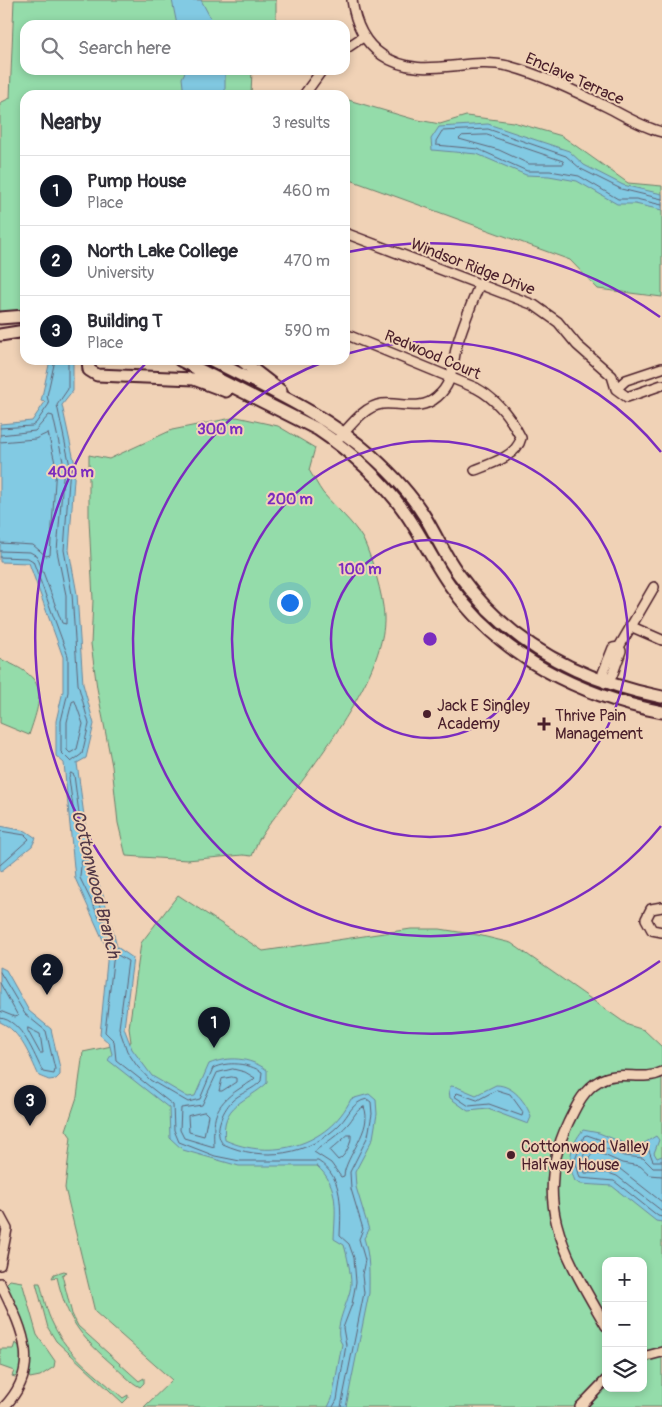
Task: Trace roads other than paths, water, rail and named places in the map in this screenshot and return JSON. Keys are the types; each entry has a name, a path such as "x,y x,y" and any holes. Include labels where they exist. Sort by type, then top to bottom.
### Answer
{"main road":[{"path":"0,318 20,316"},
{"path":"0,335 20,332"},
{"path":"88,365 89,370 97,375 194,379 260,402"},
{"path":"190,365 260,402 317,429 340,437 406,513 434,562 466,605 496,636 546,670 582,689 606,698 662,712"},
{"path":"221,365 299,406"},
{"path":"247,365 340,437 371,455 413,500 460,576 477,598 508,627 553,659 606,681 662,696"},
{"path":"546,670 553,659"}],"street":[{"path":"350,46 363,37 354,14 352,0"},
{"name":"Enclave Terrace","path":"363,37 382,55 407,66 421,69 468,63 490,63 534,74 576,92 649,129 662,132"},
{"path":"308,90 318,75"},
{"name":"Windsor Ridge Drive","path":"350,235 534,305 558,322 577,345 612,376 616,390"},
{"path":"340,437 366,411 374,407 382,404 423,405 431,402 443,391 452,376 457,344 480,283"},
{"name":"Redwood Court","path":"350,336 452,376 485,393 508,414 520,438 519,446 511,453 475,470"},
{"path":"662,368 626,380 616,390 626,397 662,385"},
{"path":"606,681 612,676 621,652 619,647 654,587"},
{"path":"630,626 662,640"},
{"path":"662,906 651,908 646,920 652,930 662,932"},
{"path":"602,1319 577,1277 557,1232 552,1191 556,1158 564,1132 586,1091 599,1081 610,1076 640,1078 653,1077 662,1072"},
{"path":"0,1216 7,1229 0,1265"},
{"path":"0,1283 23,1331 26,1350 25,1366 20,1382 4,1407"},
{"path":"647,1356 662,1352"},
{"path":"580,1407 587,1397 602,1384"}],"water":[{"path":"172,0 201,0 213,20 176,20"},
{"path":"184,75 225,75 225,90 183,90"},
{"path":"488,124 569,151 584,165 623,185 662,194 662,210 635,204 617,204 577,181 549,176 526,175 477,154 432,150 431,139 439,127"},
{"name":"Cottonwood Branch","path":"49,365 73,365 73,391 62,405 75,465 69,550 77,594 83,684 94,724 86,758 77,763 90,861 104,898 117,947 133,958 124,1028 132,1049 152,1076 188,1097 195,1096 209,1064 216,1061 246,1060 267,1070 267,1083 237,1105 227,1119 225,1140 243,1146 279,1149 297,1145 313,1138 328,1128 341,1115 351,1099 369,1094 376,1100 377,1114 373,1138 355,1172 356,1187 369,1230 364,1238 368,1259 369,1293 346,1407 328,1407 332,1399 342,1344 339,1338 340,1323 351,1284 349,1264 344,1245 334,1239 335,1209 330,1182 317,1166 239,1166 183,1150 170,1138 169,1108 108,1060 112,1054 109,1043 100,1035 108,951 75,878 64,763 56,756 56,721 63,691 63,657 29,563 0,562 0,424 32,421 45,402 41,401"},
{"path":"0,826 26,831 36,838 32,846 0,872"},
{"path":"0,967 6,970 29,1011 51,1029 60,1068 60,1075 56,1079 49,1080 39,1076 19,1038 0,1022"},
{"path":"496,1085 508,1088 518,1095 531,1117 528,1124 488,1109 468,1111 450,1098 449,1090 451,1086 476,1095"},
{"path":"583,1130 599,1133 636,1148 656,1136 659,1140 654,1153 657,1158 662,1156 662,1222 656,1221 612,1186 581,1184 575,1181 571,1168 571,1154 575,1142"}],"place":[{"name":"Jack E Singley Academy","path":"427,714"},
{"name":"Thrive Pain Management","path":"544,724"},
{"name":"North Lake College","path":"47,995"},
{"name":"Pump House","path":"214,1048"},
{"name":"Building T","path":"30,1126"},
{"name":"Cottonwood Valley Halfway House","path":"511,1155"}]}
